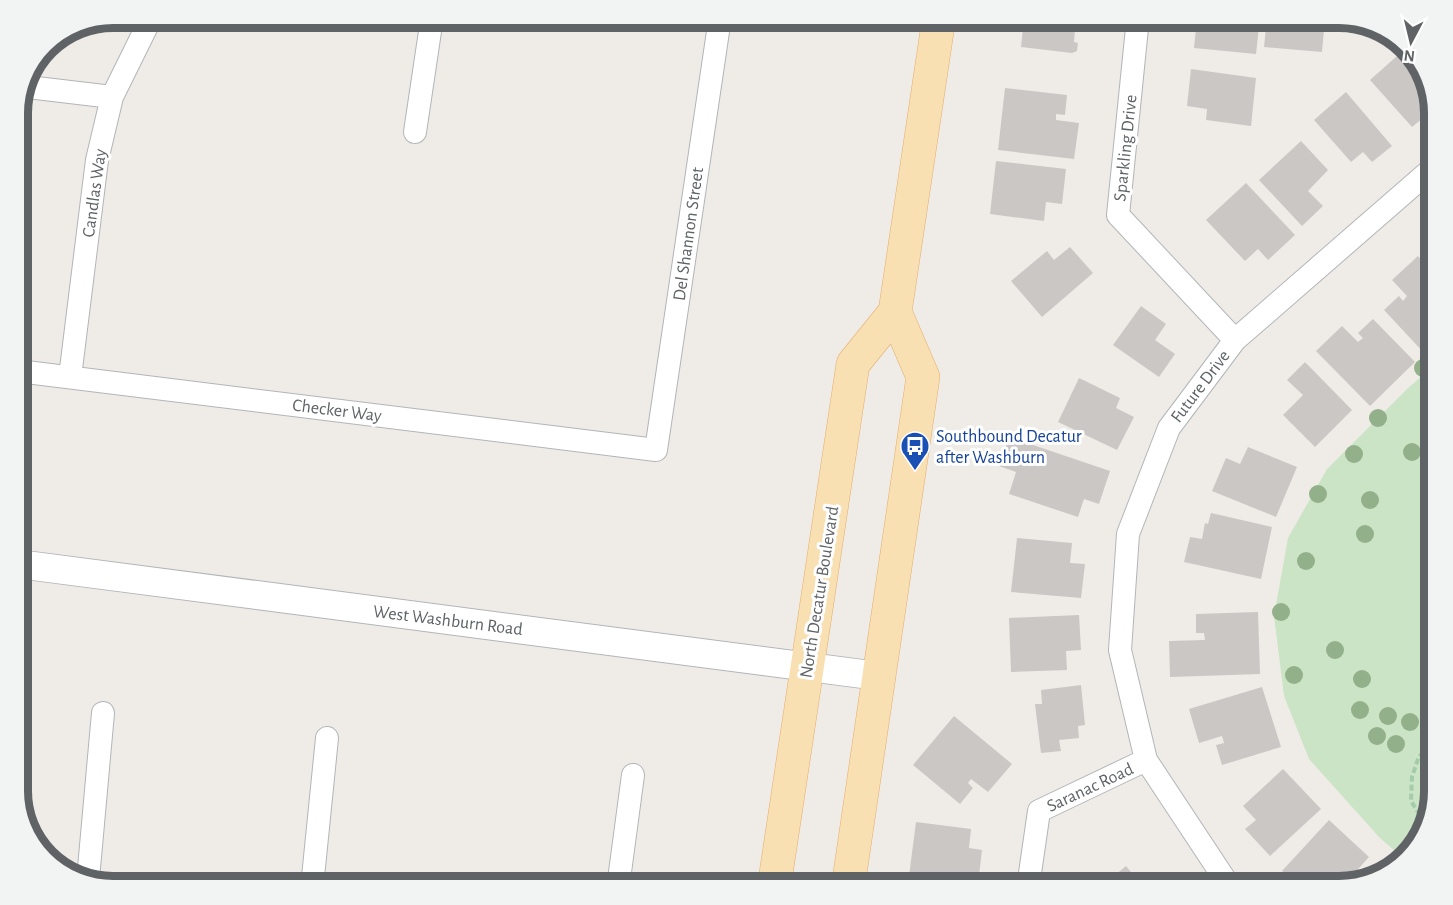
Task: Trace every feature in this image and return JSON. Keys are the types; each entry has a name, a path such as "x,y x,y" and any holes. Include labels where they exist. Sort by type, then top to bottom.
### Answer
{"main road":[{"path":"850,876 923,377 895,312 938,28"},
{"name":"North Decatur Boulevard","path":"776,876 853,364 895,312"}],"street":[{"name":"Candlas Way","path":"70,377 97,160 112,97 146,28"},
{"path":"415,132 431,28"},
{"name":"Del Shannon Street","path":"656,450 719,28"},
{"name":"Sparkling Drive","path":"1137,28 1118,215 1235,340"},
{"path":"32,88 112,97"},
{"name":"Future Drive","path":"1146,760 1120,650 1128,534 1169,428 1235,340 1424,176"},
{"name":"Checker Way","path":"29,371 656,450"},
{"name":"West Washburn Road","path":"29,565 878,676"},
{"path":"89,873 103,713"},
{"path":"313,876 327,738"},
{"path":"1146,760 1223,876"},
{"name":"Saranac Road","path":"1030,876 1040,811 1146,760"},
{"path":"619,876 633,775"}],"path":[{"path":"1421,816 1411,801 1412,777 1419,756 1424,753"}],"green space":[{"path":"1424,374 1424,792 1423,808 1416,829 1398,853 1379,837 1309,759 1284,696 1274,616 1288,538 1327,469"}],"building":[{"path":"1023,28 1075,28 1074,42 1078,43 1077,51 1072,53 1021,47"},
{"path":"1075,28 1095,28 1095,31"},
{"path":"1196,28 1259,28 1256,54 1194,48"},
{"path":"1266,28 1324,28 1322,52 1264,47"},
{"path":"1191,69 1256,78 1251,126 1206,120 1207,109 1187,106"},
{"path":"1381,70 1414,72 1416,76 1421,91 1419,93 1423,97 1424,117 1412,127 1370,80"},
{"path":"1005,88 1067,95 1065,115 1056,114 1056,120 1079,123 1074,159 998,150"},
{"path":"1346,92 1392,146 1372,162 1363,152 1351,162 1314,120"},
{"path":"1301,141 1328,170 1308,191 1323,206 1302,226 1259,180"},
{"path":"996,161 1066,169 1062,204 1046,202 1044,221 990,214"},
{"path":"1246,183 1295,235 1268,260 1258,249 1245,261 1206,220"},
{"path":"1070,247 1093,273 1042,317 1011,281 1047,251 1054,260"},
{"path":"1418,256 1424,263 1424,353 1384,310 1399,296 1403,301 1407,296 1392,280"},
{"path":"1141,306 1166,324 1155,340 1175,354 1159,377 1113,345"},
{"path":"1373,319 1415,362 1370,406 1316,351 1342,326 1358,342 1363,338 1358,333"},
{"path":"1305,362 1352,410 1315,447 1283,415 1303,395 1287,380"},
{"path":"1079,378 1120,398 1116,408 1134,417 1117,450 1058,422"},
{"path":"1009,437 1110,471 1099,504 1084,499 1078,517 1009,494 1016,472 999,466"},
{"path":"1248,447 1297,467 1276,517 1212,491 1226,458 1240,464"},
{"path":"1211,513 1272,527 1261,579 1184,562 1190,537 1202,539 1205,523 1208,524"},
{"path":"1017,538 1072,543 1070,563 1085,564 1081,598 1011,592"},
{"path":"1258,612 1260,674 1170,677 1169,641 1205,640 1204,633 1196,633 1196,614"},
{"path":"1079,615 1081,650 1066,651 1067,670 1011,672 1009,618"},
{"path":"1081,685 1085,725 1078,726 1079,738 1059,740 1061,751 1041,753 1035,704 1042,704 1041,690"},
{"path":"1262,687 1281,747 1222,765 1216,745 1224,743 1222,736 1199,743 1189,709"},
{"path":"954,716 1012,764 988,792 971,779 968,783 973,788 960,804 913,765"},
{"path":"1283,769 1321,809 1270,856 1245,829 1256,820 1243,806"},
{"path":"1329,820 1369,857 1353,875 1287,876 1282,871"},
{"path":"916,822 971,829 969,848 982,850 979,876 909,876"},
{"path":"1126,866 1134,876 1114,876"}],"place":[{"name":"Southbound Decatur after Washburn","path":"915,472"}]}
